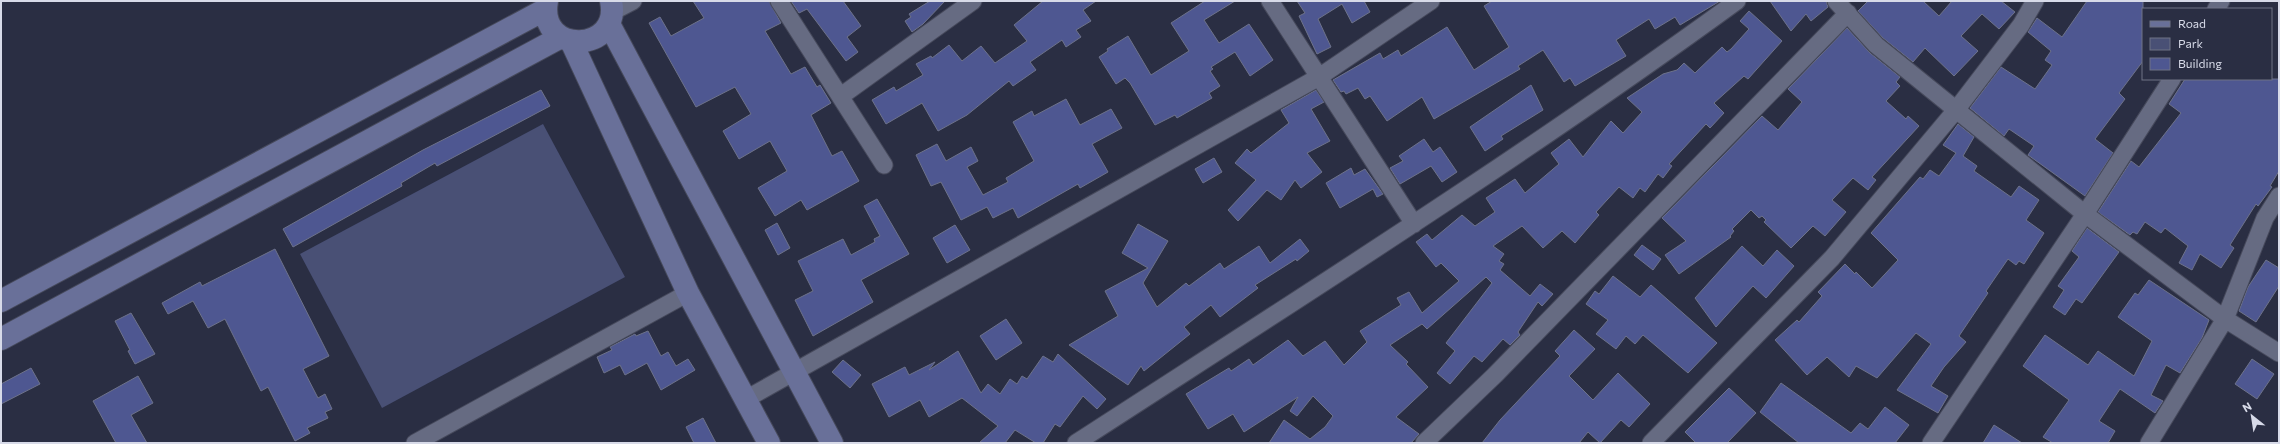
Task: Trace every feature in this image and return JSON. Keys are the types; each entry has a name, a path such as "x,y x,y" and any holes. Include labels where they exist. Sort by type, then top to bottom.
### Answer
{"street":[{"path":"1,301 547,5 548,20 552,30 566,39 582,42 593,39 602,33 611,12 632,1"},
{"path":"779,1 884,165"},
{"path":"841,96 973,1"},
{"path":"1270,1 1414,224"},
{"path":"746,399 1319,77 1431,1"},
{"path":"1076,443 1414,224 1642,71 1737,1"},
{"path":"1836,1 1876,45 2085,214 2225,319 2279,353"},
{"path":"1651,443 1832,258 1956,110 2021,25 2035,1"},
{"path":"611,12 794,372 832,443"},
{"path":"1424,443 1494,376 1848,13"},
{"path":"566,39 688,293 769,443"},
{"path":"1,339 566,39"},
{"path":"1931,443 2085,214 2171,80"},
{"path":"2149,443 2225,319 2265,218 2279,196"},
{"path":"415,443 688,293"}],"green space":[{"path":"543,124 625,277 382,408 300,254"}],"building":[{"path":"693,1 769,1 781,23 765,31 791,74 805,67 817,87 820,85 831,103 811,115 832,156 842,151 859,181 807,210 801,200 775,216 758,188 787,171 770,141 739,159 723,131 751,114 735,87 696,107 649,23 660,17 671,36 704,18"},
{"path":"791,1 843,1 861,26 847,37 858,52 846,61 807,9 799,13"},
{"path":"930,1 945,1 923,24 912,32 905,21 911,17 909,14"},
{"path":"1043,1 1096,1 1083,10 1091,21 1076,30 1081,37 1066,47 1062,40 1030,62 1036,70 1013,86 1009,81 967,115 938,131 922,103 886,124 872,100 894,87 896,91 923,75 916,64 931,56 932,58 949,45 962,61 981,46 995,63 1027,41 1014,25"},
{"path":"1205,1 1235,1 1204,20 1219,43 1249,24 1273,60 1250,76 1235,52 1211,67 1213,69 1210,71 1220,86 1209,93 1212,98 1177,118 1175,115 1155,125 1130,83 1125,78 1116,84 1099,57 1108,51 1107,49 1128,36 1151,75 1189,51 1171,23"},
{"path":"1297,1 1364,1 1370,12 1352,23 1342,4 1318,19 1331,47 1317,54 1299,16 1305,13"},
{"path":"1492,1 1720,1 1680,25 1675,17 1655,29 1649,19 1616,40 1626,56 1575,86 1570,78 1564,82 1543,50 1518,66 1520,69 1434,119 1422,97 1387,121 1370,96 1365,99 1358,88 1346,94 1344,91 1341,92 1333,80 1380,53 1383,59 1398,50 1401,56 1447,27 1474,70 1509,47 1484,6"},
{"path":"1770,1 1826,1 1828,7 1811,21 1806,14 1791,31"},
{"path":"1868,1 1923,1 1939,16 1952,1 2001,1 2015,12 1999,29 1982,14 1961,36 1978,51 1954,76 1925,48 1913,62 1883,38 1858,11"},
{"path":"2087,1 2143,1 2142,62 2119,93 2125,99 2095,139 2113,153 2085,196 2028,155 2034,146 2009,129 2004,136 1970,108 2001,67 2035,89 2052,65 2045,60 2051,51 2028,32 2037,18 2062,37"},
{"path":"1749,11 1782,41 1748,79 1744,76 1714,103 1724,113 1710,128 1706,124 1669,164 1672,166 1663,178 1658,174 1645,192 1640,188 1633,198 1619,187 1596,212 1599,215 1575,243 1562,231 1543,248 1522,226 1493,246 1504,254 1499,261 1504,264 1500,270 1530,296 1540,284 1553,294 1542,306 1538,302 1518,332 1520,335 1510,345 1503,339 1482,362 1474,356 1450,384 1437,373 1455,351 1446,343 1492,283 1486,277 1427,329 1422,324 1390,345 1408,362 1406,364 1428,387 1396,417 1419,434 1411,443 1269,443 1284,420 1310,439 1325,427 1333,416 1313,396 1297,416 1290,411 1298,397 1244,432 1233,414 1208,429 1186,394 1229,368 1231,371 1249,359 1253,365 1288,340 1303,356 1325,341 1344,365 1367,342 1360,331 1401,305 1397,298 1409,292 1422,313 1459,281 1441,263 1436,267 1416,242 1427,234 1432,240 1462,215 1475,226 1495,212 1486,198 1515,179 1525,193 1559,164 1551,153 1569,139 1583,157 1611,121 1623,133 1642,112 1627,98 1663,74 1677,70 1684,63 1695,73 1722,47 1727,52 1749,29 1740,21"},
{"path":"1847,28 1870,53 1900,77 1896,82 1900,86 1886,101 1906,119 1908,116 1919,126 1872,177 1876,180 1868,190 1853,178 1832,200 1846,212 1825,236 1813,226 1791,248 1764,222 1766,220 1762,216 1759,218 1751,210 1732,229 1734,231 1730,236 1731,237 1679,274 1665,255 1686,241 1662,218 1762,116 1778,130 1802,102 1788,89"},
{"path":"2279,79 2279,171 2270,186 2272,187 2258,206 2256,204 2230,245 2234,248 2221,268 2200,254 2192,270 2179,263 2188,246 2165,228 2161,233 2145,222 2137,234 2133,232 2130,235 2098,212 2131,161 2139,167 2181,113 2169,104 2184,80"},
{"path":"1531,85 1543,110 1501,136 1503,139 1485,151 1470,127"},
{"path":"541,90 550,106 437,166 435,163 401,183 402,186 293,247 283,229 423,150"},
{"path":"1316,90 1324,102 1311,109 1330,141 1307,153 1322,172 1301,188 1295,180 1281,200 1267,190 1238,221 1228,210 1256,180 1235,163 1247,149 1251,153 1289,123 1281,110"},
{"path":"1066,99 1080,125 1111,109 1122,128 1092,144 1108,172 1080,188 1078,184 1018,218 1013,208 993,218 987,207 961,220 941,182 931,186 916,155 937,144 946,161 971,147 978,161 967,167 983,195 1008,182 1006,178 1034,161 1013,122 1032,111 1034,116"},
{"path":"1958,124 1974,137 1963,156 1977,166 1974,171 2011,197 2019,186 2039,200 2026,220 2044,233 2024,264 2019,261 2016,265 2008,259 1986,291 1988,293 1959,336 1966,342 1944,367 1931,386 1948,396 1938,413 1897,390 1931,344 1916,333 1877,378 1856,366 1849,377 1827,357 1807,375 1775,340 1797,320 1799,322 1822,296 1818,292 1845,264 1855,274 1856,272 1872,288 1898,260 1871,233 1920,177 1923,179 1930,170 1939,176 1956,153 1943,145"},
{"path":"1424,139 1433,152 1440,147 1457,172 1442,182 1431,166 1400,184 1390,168 1403,161 1399,156"},
{"path":"1214,158 1222,172 1203,183 1195,169"},
{"path":"1351,168 1354,175 1365,169 1383,194 1377,197 1373,189 1340,208 1326,183"},
{"path":"877,199 909,254 861,280 873,302 813,336 795,300 813,291 798,261 843,239 851,255 875,242 874,239 880,236 864,206"},
{"path":"777,223 790,248 778,255 765,230"},
{"path":"1138,224 1168,241 1143,283 1157,307 1186,283 1189,286 1220,263 1224,269 1259,246 1270,263 1300,239 1309,251 1297,261 1296,259 1255,285 1258,288 1220,317 1211,305 1184,327 1190,334 1144,371 1141,366 1128,385 1069,345 1118,316 1105,291 1148,268 1122,253"},
{"path":"955,225 970,250 947,263 933,238"},
{"path":"2087,228 2119,252 2082,303 2076,299 2065,315 2053,307 2064,290 2058,286 2079,257 2072,251"},
{"path":"1642,245 1661,259 1653,270 1634,255"},
{"path":"1742,246 1763,266 1777,250 1794,266 1766,298 1753,286 1716,327 1695,298"},
{"path":"275,249 329,356 303,369 318,398 325,394 332,409 325,412 328,418 307,428 310,433 295,441 268,387 261,391 225,319 208,328 193,301 168,314 162,303 200,282 202,286"},
{"path":"2266,260 2279,268 2279,286 2256,322 2239,311 2248,287"},
{"path":"1613,276 1640,297 1651,285 1717,343 1688,373 1643,335 1635,344 1626,336 1616,349 1596,334 1608,320 1586,304 1595,291 1599,294"},
{"path":"2149,280 2209,320 2202,338 2180,373 2166,365 2151,395 2163,401 2155,413 2120,389 2099,421 2115,431 2108,443 2053,443 2043,437 2069,400 2023,366 2045,335 2088,365 2098,351 2134,376 2152,341 2118,317 2135,293 2138,295"},
{"path":"131,313 155,354 135,364 128,351 130,350 115,321"},
{"path":"1006,319 1022,343 996,360 980,336"},
{"path":"1574,330 1595,349 1569,376 1593,400 1618,373 1650,404 1629,427 1621,420 1600,443 1588,432 1579,443 1482,443 1500,420 1560,356 1555,351"},
{"path":"648,331 661,356 668,352 676,366 688,359 695,370 661,390 647,363 625,375 620,365 604,373 597,357 612,350 610,347 635,334 636,336"},
{"path":"958,351 981,393 988,384 1000,394 1010,379 1017,384 1022,376 1027,379 1043,356 1053,362 1058,354 1106,399 1097,409 1083,396 1060,427 1055,424 1043,443 1036,443 1015,430 1005,443 979,443 998,426 962,398 929,417 920,400 889,417 872,384 905,367 909,375 935,362 929,370"},
{"path":"2252,359 2274,374 2257,399 2235,384"},
{"path":"843,360 861,375 850,388 832,372"},
{"path":"31,368 40,384 1,404 1,384"},
{"path":"138,376 153,403 131,415 147,443 116,443 93,401"},
{"path":"1781,383 1851,433 1860,423 1868,429 1885,407 1909,425 1895,443 1799,443 1760,412"},
{"path":"1729,388 1756,413 1727,443 1696,443 1685,432"},
{"path":"703,418 716,443 694,443 686,427"},
{"path":"1994,425 2022,443 1983,443"}]}
